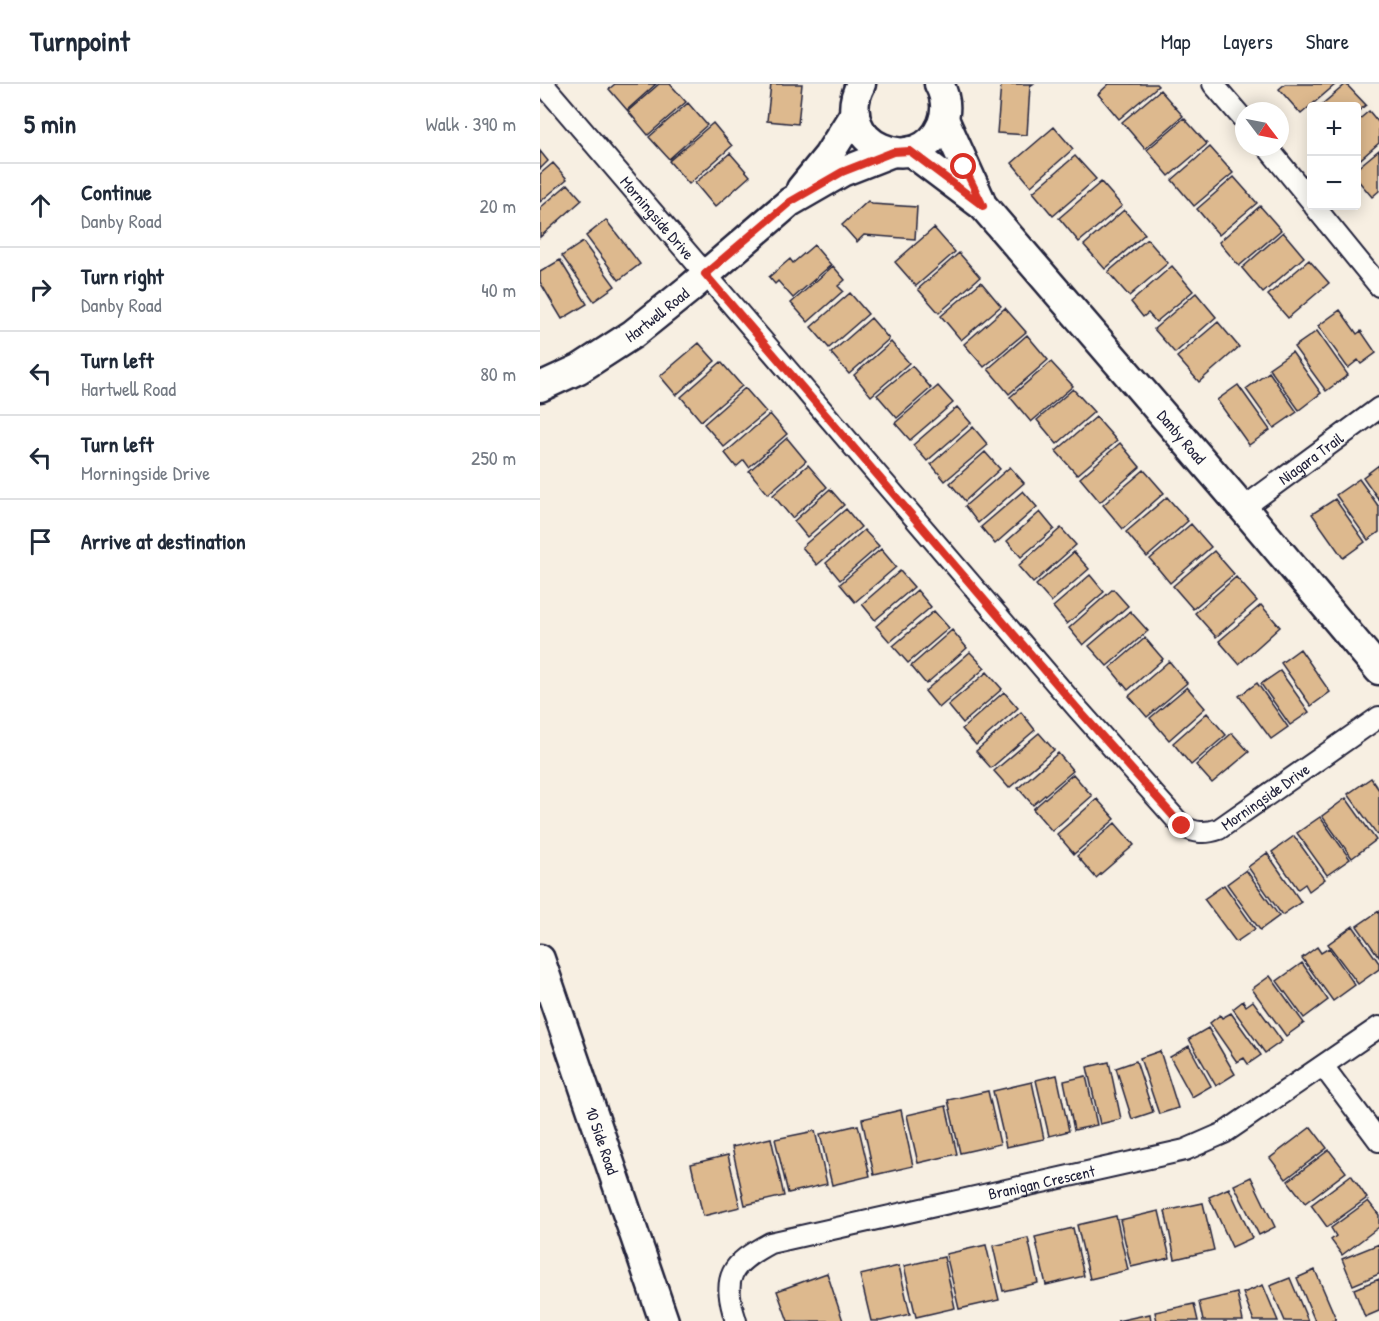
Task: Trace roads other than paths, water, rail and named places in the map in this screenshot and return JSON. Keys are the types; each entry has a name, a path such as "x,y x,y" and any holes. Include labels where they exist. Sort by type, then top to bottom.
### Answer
{"street":[{"name":"Morningside Drive","path":"543,84 1070,699 1182,826 1193,832 1208,833 1219,830 1379,717"},
{"path":"1214,84 1235,109"},
{"name":"Hartwell Road","path":"540,387 605,354 642,327 790,202 828,156 855,94"},
{"name":"Danby Road","path":"855,94 857,122 865,136 878,147 902,152 983,206"},
{"name":"Hartwell Road","path":"790,202 842,172 918,149 937,134 946,97"},
{"name":"Danby Road","path":"946,97 964,167 983,206 1379,670"},
{"path":"1274,156 1307,197"},
{"path":"1318,210 1379,286"},
{"name":"Niagara Trail","path":"1243,508 1379,408"},
{"name":"10 Side Road","path":"540,959 664,1321"},
{"name":"Branigan Crescent","path":"736,1321 729,1302 729,1282 735,1266 749,1254 770,1243 1185,1150 1224,1132 1379,1027"},
{"path":"1323,1066 1379,1141"}]}
